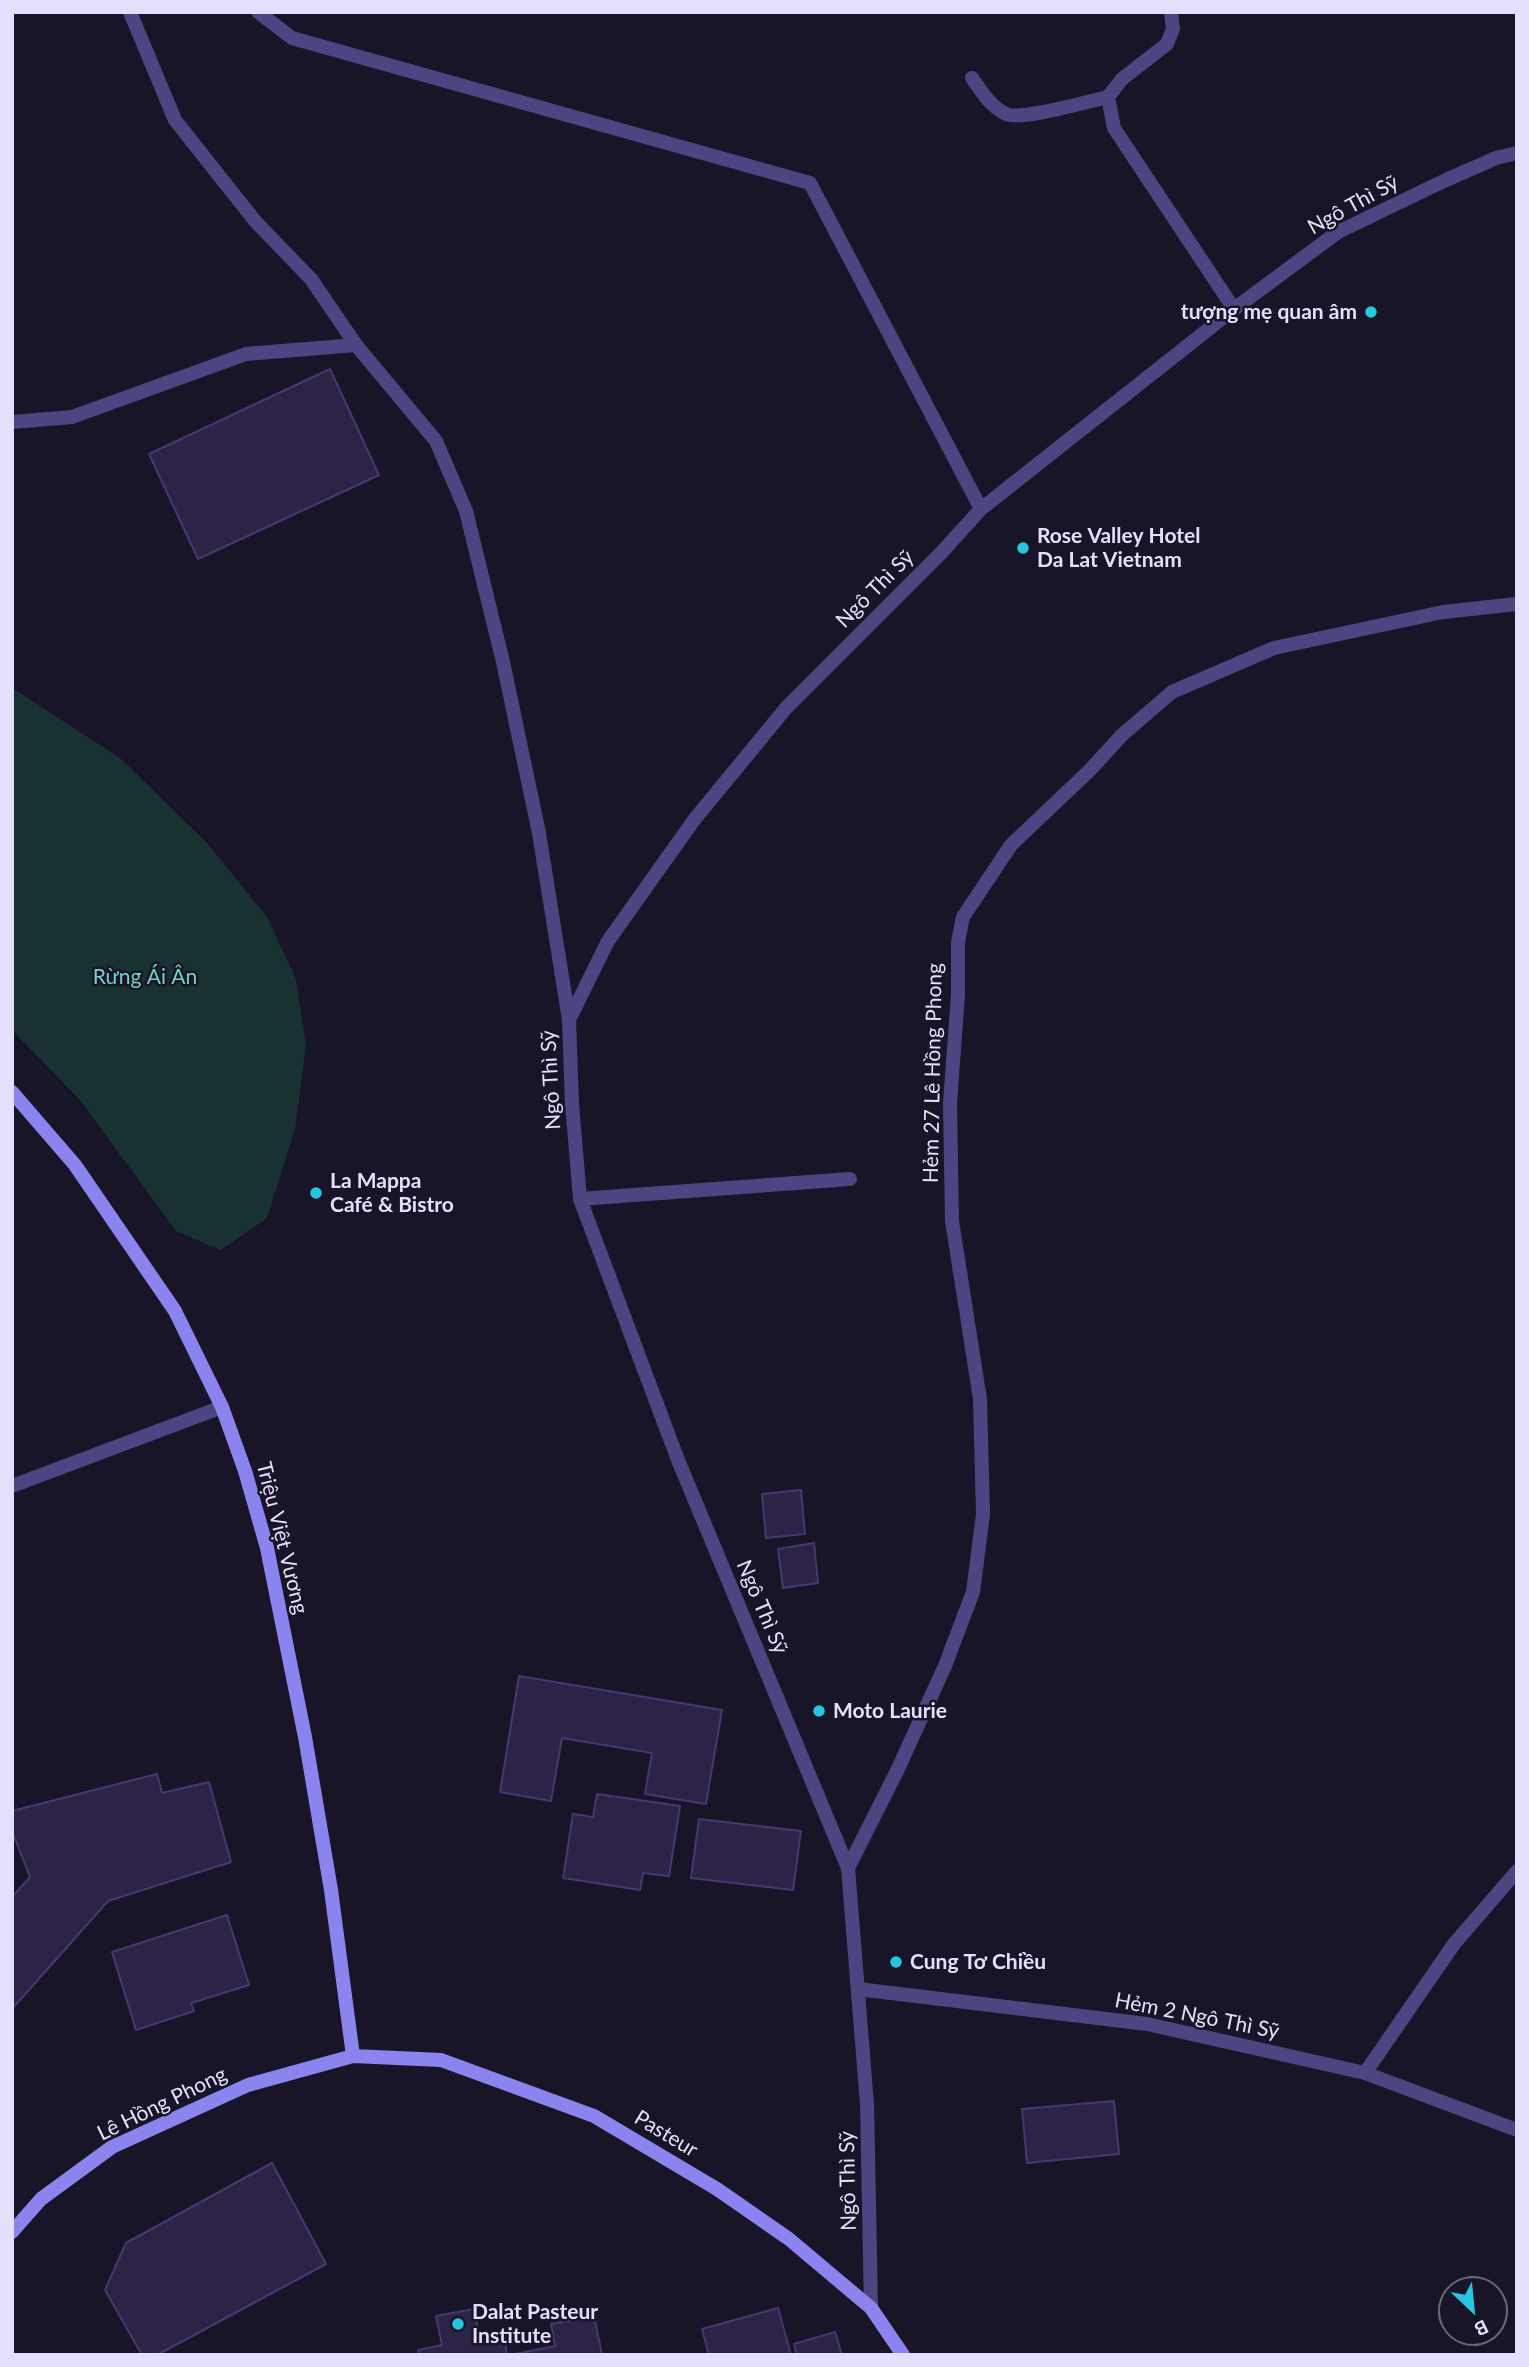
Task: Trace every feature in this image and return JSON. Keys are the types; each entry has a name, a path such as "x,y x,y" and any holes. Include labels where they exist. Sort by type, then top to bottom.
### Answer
{"street":[{"path":"130,12 175,120 255,221 311,279 356,345 436,442 466,511 503,662 539,833 569,1020"},
{"path":"258,12 292,38 810,183 981,509"},
{"path":"972,78 989,102 1009,115 1032,114 1108,97 1122,79 1167,44 1173,29 1171,12"},
{"path":"1108,97 1114,128 1234,309"},
{"name":"Ngô Thì Sỹ","path":"871,2308 867,2104 848,1868 678,1460 580,1199 572,1104 569,1020 608,941 694,820 786,708 941,553 981,509 1234,309 1338,232 1446,180 1496,158 1517,153"},
{"path":"12,422 72,417 246,354 356,345"},
{"name":"Hẻm 27 Lê Hồng Phong","path":"848,1868 897,1771 945,1666 974,1592 983,1514 980,1399 952,1221 950,1103 958,995 958,942 963,917 1011,845 1090,770 1122,735 1172,692 1274,648 1443,612 1517,604"},
{"name":"Triệu Việt Vương","path":"12,1093 75,1165 175,1311 222,1406 245,1471 267,1548 305,1737 331,1890 353,2056"},
{"path":"580,1199 849,1179"},
{"path":"12,1486 222,1406"},
{"path":"1365,2073 1454,1944 1517,1871"},
{"name":"Hẻm 2 Ngô Thì Sỹ","path":"858,1990 1147,2024 1365,2073 1517,2130"},
{"name":"Lê Hồng Phong","path":"12,2232 41,2199 112,2147 248,2085 353,2056"},
{"name":"Pasteur","path":"353,2056 441,2060 594,2116 717,2189 789,2239 871,2308 903,2355"}],"green space":[{"name":"Rừng Ái Ân","path":"12,688 120,758 207,843 267,917 296,979 306,1046 295,1129 267,1218 221,1250 176,1231 80,1100 12,1030"}],"building":[{"path":"330,369 379,475 198,559 149,454"},
{"path":"801,1490 805,1534 766,1538 762,1494"},
{"path":"814,1543 818,1583 783,1588 778,1549"},
{"path":"519,1676 722,1710 706,1804 645,1794 652,1753 562,1738 551,1801 500,1792"},
{"path":"157,1774 162,1793 209,1782 231,1862 108,1901 12,2009 12,1897 30,1877 12,1831 12,1811"},
{"path":"597,1794 680,1806 669,1876 643,1873 640,1890 563,1878 573,1814 593,1817"},
{"path":"699,1819 801,1831 793,1890 691,1878"},
{"path":"227,1915 249,1985 191,2003 194,2011 136,2030 112,1952"},
{"path":"1114,2101 1119,2154 1027,2163 1022,2109"},
{"path":"272,2163 326,2264 157,2355 142,2355 105,2290 126,2243"},
{"path":"778,2308 791,2355 709,2355 702,2329"},
{"name":"Dalat Pasteur Institute","path":"474,2309 480,2338 503,2333 507,2355 419,2355 418,2350 442,2345 436,2316"},
{"name":"Dalat Pasteur Institute","path":"594,2316 602,2355 510,2355 555,2346 551,2324"},
{"path":"835,2332 842,2355 797,2355 794,2344"}],"place":[{"name":"tượng mẹ quan âm","path":"1371,312"},
{"name":"Rose Valley Hotel Da Lat Vietnam","path":"1023,548"},
{"name":"La Mappa Café & Bistro","path":"316,1193"},
{"name":"Moto Laurie","path":"819,1711"},
{"name":"Cung Tơ Chiều","path":"896,1962"},
{"name":"Dalat Pasteur Institute","path":"458,2324"}]}
